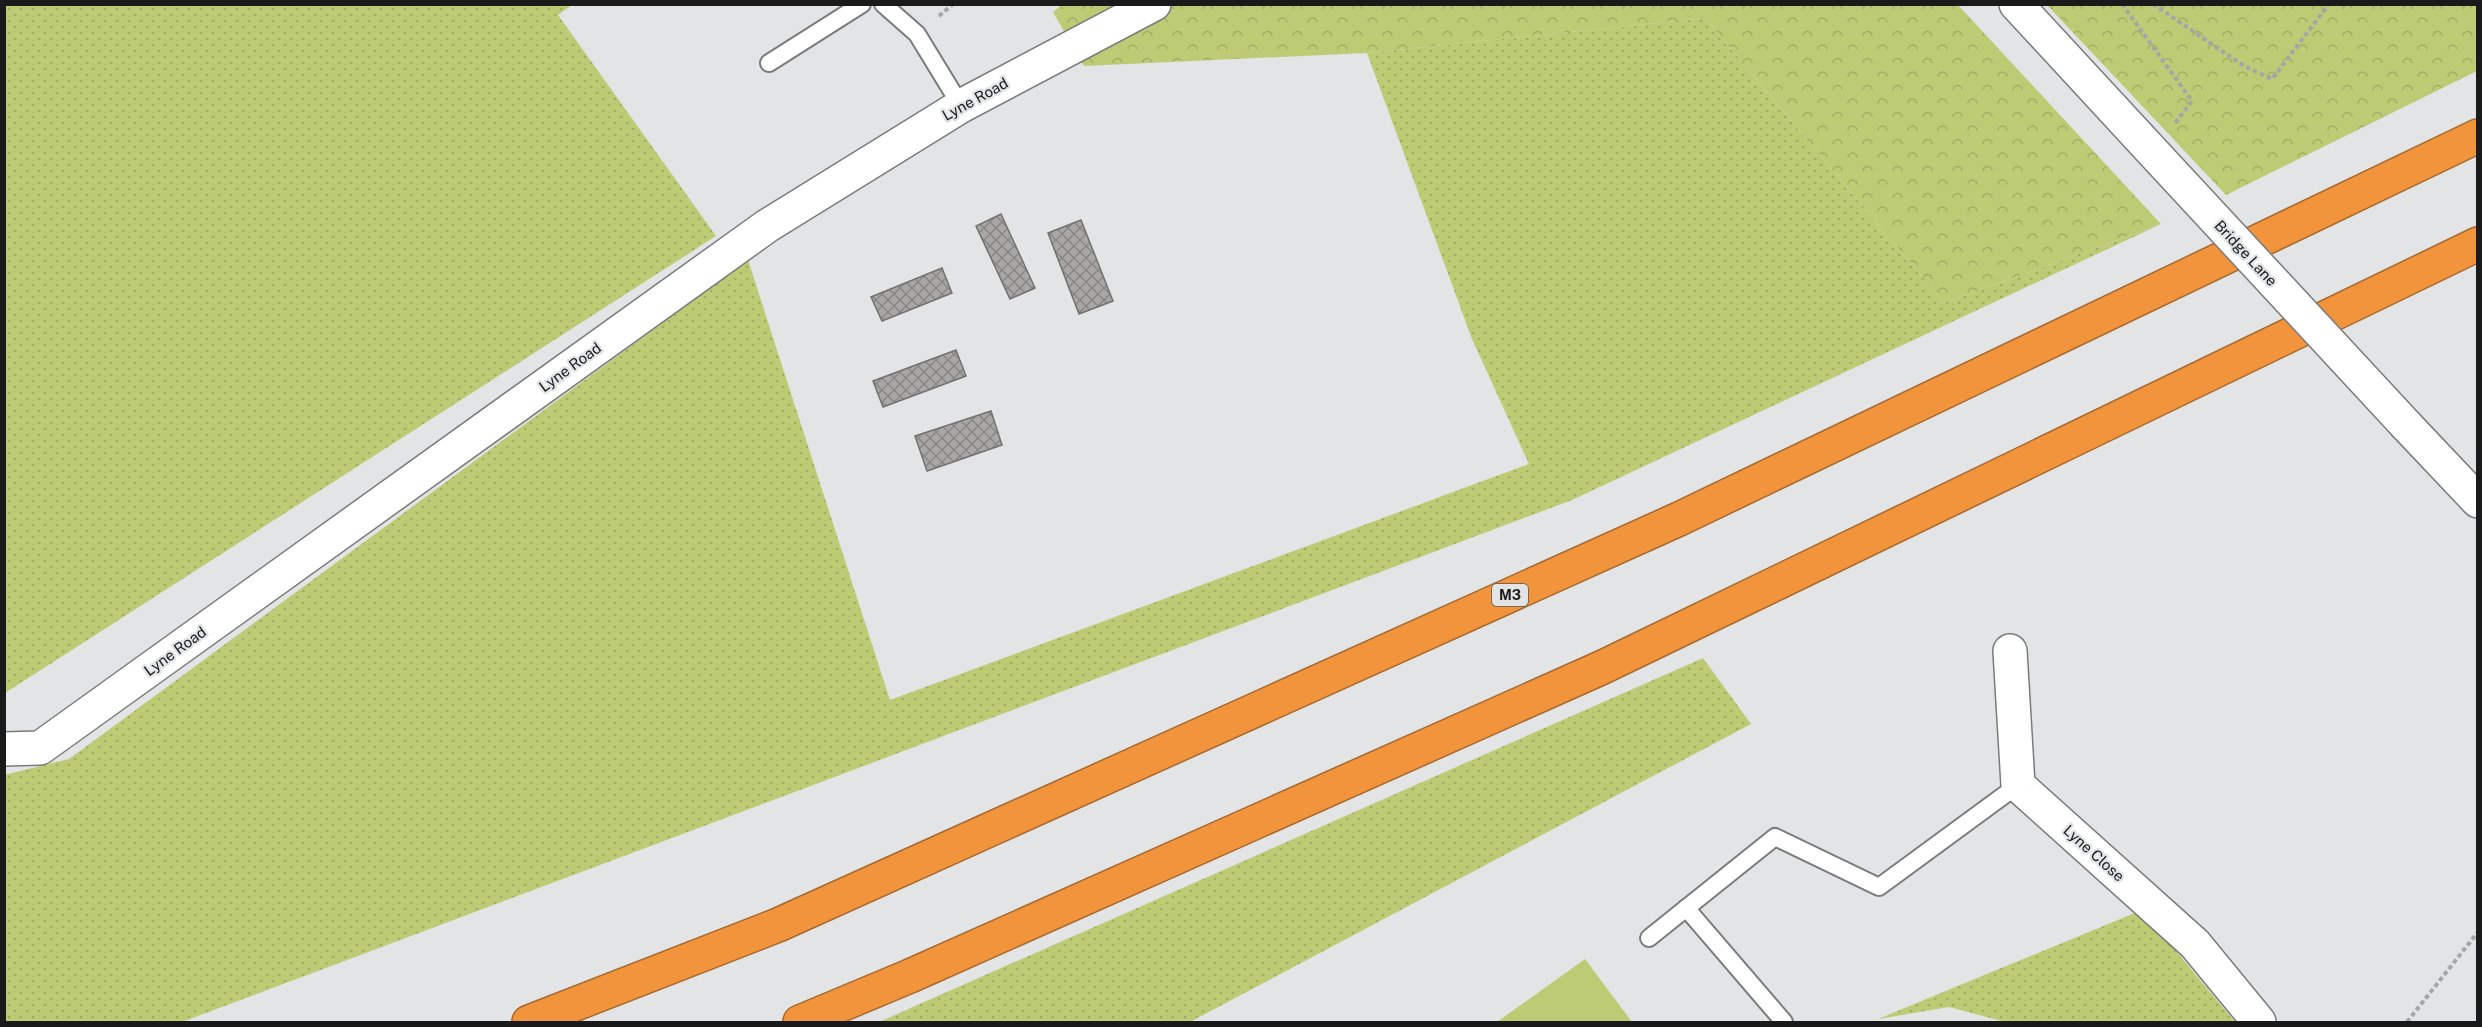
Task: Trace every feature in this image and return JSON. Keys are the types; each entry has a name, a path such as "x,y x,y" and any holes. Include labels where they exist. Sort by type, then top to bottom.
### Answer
{"highway":[{"name":"M3","path":"529,1023 778,925 1679,519 2478,136"},
{"path":"800,1023 1603,667 2478,244"}],"street":[{"name":"Lyne Road","path":"4,749 40,748 767,226 961,106 1154,4"},
{"name":"Bridge Lane","path":"2016,4 2478,501"},
{"path":"2010,651 2018,784"},
{"name":"Lyne Close","path":"2018,784 2195,944 2259,1023"}],"lane":[{"path":"769,63 862,4"},
{"path":"883,4 917,34 961,106"},
{"path":"1649,938 1775,837 1879,887 2018,784"},
{"path":"1686,908 1784,1023"}],"path":[{"path":"2122,4 2192,101 2145,144"},
{"path":"2153,4 2244,66 2272,79 2329,4"},
{"path":"2407,1023 2478,932"}],"green space":[{"path":"5,4 572,5 558,15 716,236 5,693"},
{"path":"1063,4 1958,5 2161,224 1944,303 1705,18 1367,53 1084,66 1053,12"},
{"path":"2047,5 2477,5 2477,71 2226,195"},
{"path":"1705,18 1944,303 2161,224 1572,500 182,1022 5,1022 4,775 69,759 748,260 890,700 1529,464 1472,339 1367,53"},
{"path":"1703,658 1751,724 1190,1022 879,1022"},
{"path":"2142,910 2235,1022 2005,1022 1949,1007 1878,1019"},
{"path":"1585,959 1632,1022 1497,1022"}],"building":[{"path":"1001,214 1035,288 1010,299 976,226"},
{"path":"1081,220 1113,301 1079,314 1048,233"},
{"path":"942,268 952,293 882,321 871,297"},
{"path":"956,350 966,376 883,407 873,381"},
{"path":"991,411 1002,445 927,471 915,436"}]}
